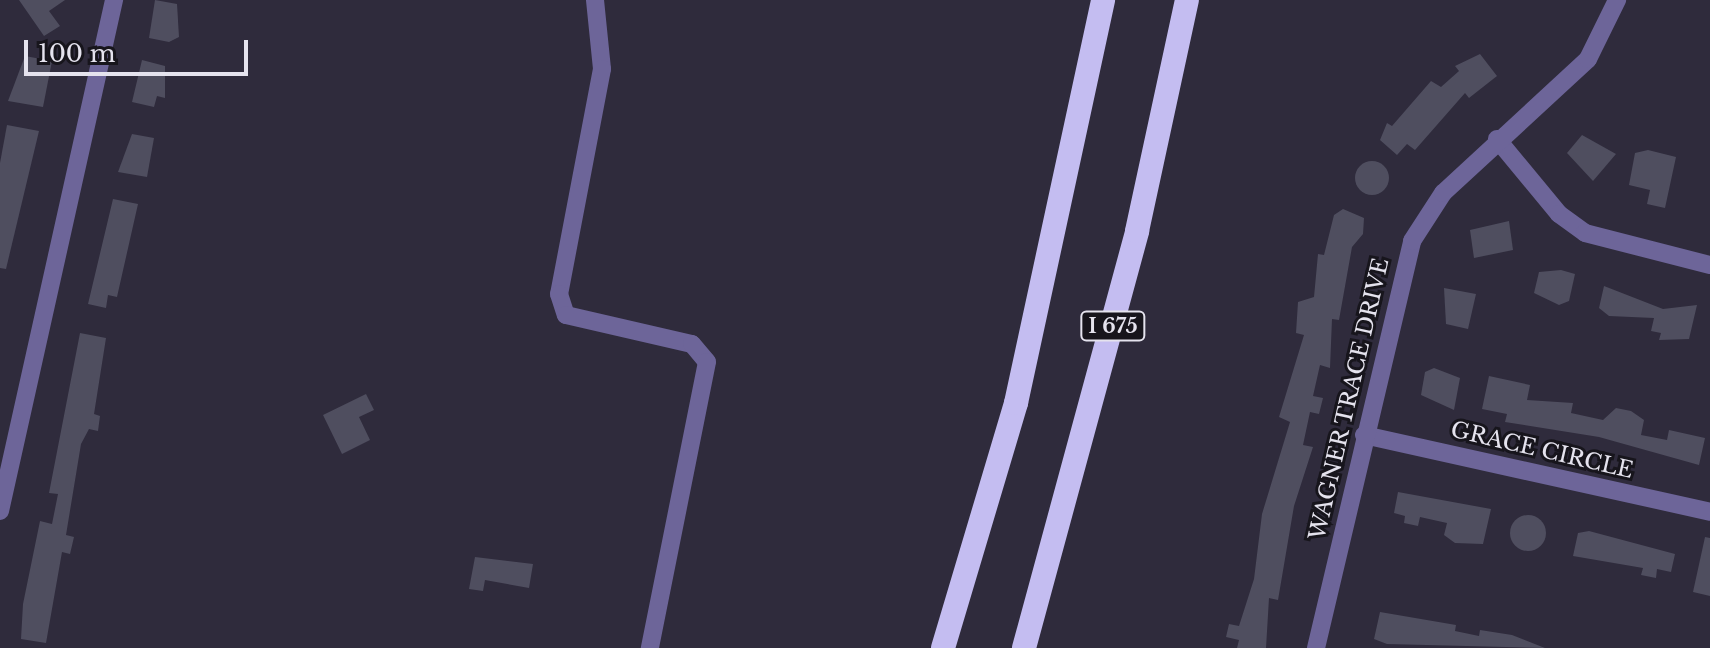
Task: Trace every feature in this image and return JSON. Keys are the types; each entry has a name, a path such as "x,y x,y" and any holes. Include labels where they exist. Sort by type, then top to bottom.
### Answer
{"highway":[{"path":"943,648 1016,403 1103,0"},
{"name":"I 675","path":"1024,648 1134,246 1187,0"}],"street":[{"path":"0,511 114,0"},
{"path":"595,0 602,69 559,294 566,315 692,344 707,362 650,648"},
{"name":"WAGNER TRACE DRIVE","path":"1316,648 1412,241 1443,193 1497,139 1588,59 1617,0"},
{"path":"1497,139 1559,214 1585,233 1710,265"},
{"name":"GRACE CIRCLE","path":"1364,435 1710,512"}],"building":[{"path":"19,0 65,0 49,11 60,26 44,36"},
{"path":"155,0 177,4 179,37 169,42 149,38"},
{"path":"1480,54 1497,76 1469,98 1465,93 1415,150 1407,144 1397,155 1380,140 1387,123 1392,126 1431,81 1441,87 1459,71 1455,66"},
{"path":"25,56 52,61 43,107 8,101"},
{"path":"142,60 165,66 165,98 157,96 154,107 132,102"},
{"path":"7,125 39,131 6,269 0,268 0,163"},
{"path":"132,134 154,138 147,177 118,172"},
{"path":"1582,135 1616,154 1593,181 1567,153"},
{"path":"1648,150 1676,157 1665,208 1647,204 1650,190 1629,185 1635,153"},
{"path":"1372,161 1384,166 1389,178 1384,190 1372,195 1360,190 1355,178 1360,166"},
{"path":"113,199 138,204 117,297 108,295 106,308 88,304"},
{"path":"1343,209 1364,218 1363,234 1352,247 1339,320 1332,319 1330,368 1320,365 1313,396 1323,398 1319,414 1310,412 1303,445 1313,447 1294,506 1278,600 1269,598 1266,648 1237,648 1239,640 1226,637 1229,624 1239,626 1254,579 1262,514 1290,422 1279,417 1304,335 1296,333 1298,302 1314,297 1318,254 1324,255 1334,215"},
{"path":"1509,221 1513,250 1474,258 1470,230"},
{"path":"1561,270 1575,274 1569,301 1559,305 1534,293 1539,272"},
{"path":"1604,286 1663,309 1697,305 1689,339 1659,340 1661,333 1651,331 1654,318 1609,316 1599,308"},
{"path":"1444,288 1476,294 1468,329 1446,324"},
{"path":"80,333 106,338 94,414 100,416 98,431 89,429 81,444 66,535 74,537 70,554 62,552 46,643 21,639 23,604 40,521 52,524 58,494 49,493"},
{"path":"1434,368 1460,378 1454,410 1421,395 1425,372"},
{"path":"1489,376 1530,385 1527,400 1573,403 1571,413 1603,420 1616,408 1631,411 1644,420 1641,435 1667,440 1669,430 1705,438 1699,465 1599,437 1505,422 1507,414 1482,409"},
{"path":"366,394 374,410 359,417 370,440 342,454 323,415"},
{"path":"1398,492 1491,509 1483,544 1455,543 1444,535 1447,523 1420,517 1418,526 1404,523 1405,516 1394,513"},
{"path":"1528,515 1541,520 1546,533 1541,546 1528,551 1515,546 1510,533 1515,520"},
{"path":"1589,531 1675,554 1671,572 1657,569 1656,578 1641,575 1643,568 1573,556 1578,533"},
{"path":"1705,537 1710,538 1710,596 1693,592"},
{"path":"475,557 533,564 529,588 485,580 483,591 469,589"},
{"path":"1380,612 1456,625 1455,631 1479,636 1480,630 1512,635 1545,648 1387,644 1374,639"}]}
